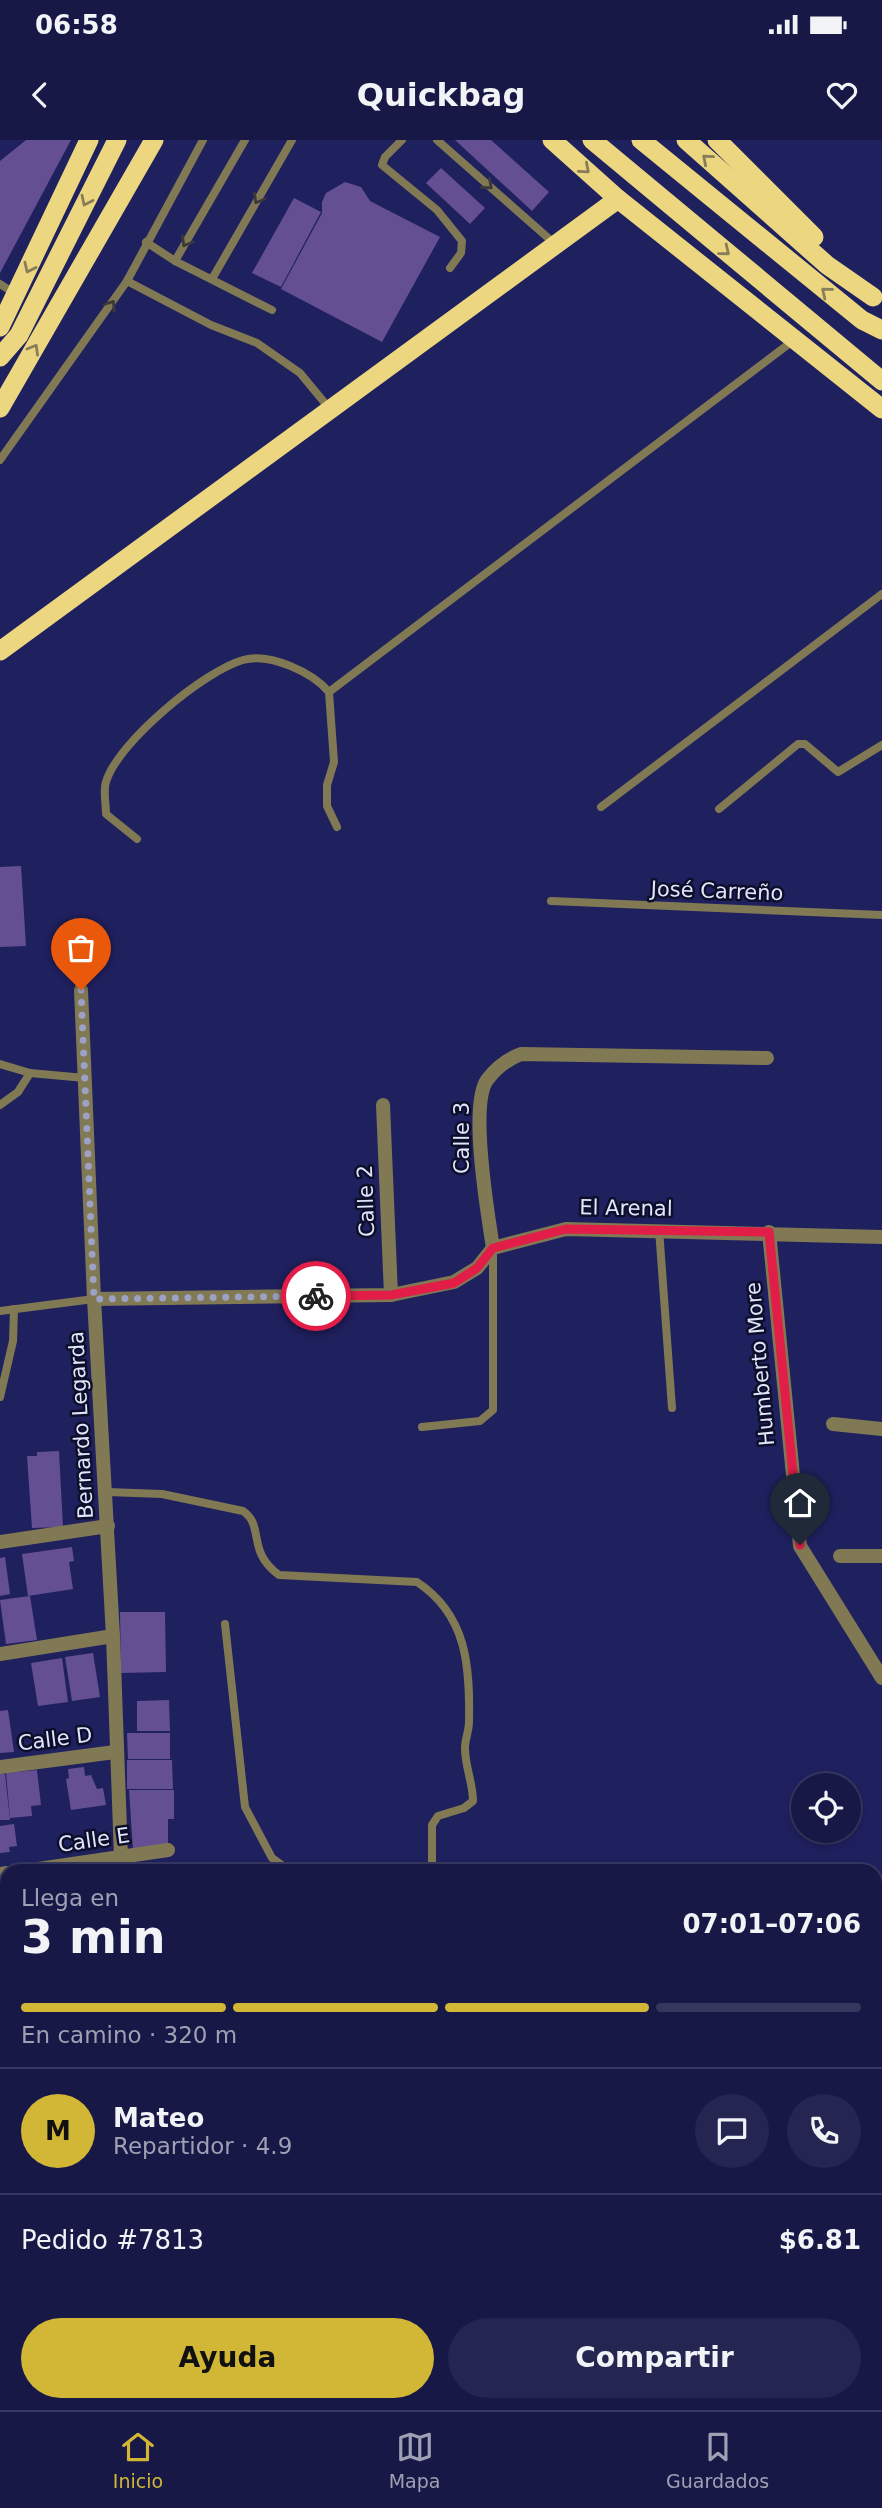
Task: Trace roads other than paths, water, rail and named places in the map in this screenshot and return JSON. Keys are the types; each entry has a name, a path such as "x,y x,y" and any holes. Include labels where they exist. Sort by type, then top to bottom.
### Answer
{"highway":[{"path":"0,327 8,289 89,140"},
{"path":"0,357 19,335 117,140"},
{"path":"552,140 618,198 882,408"},
{"path":"592,140 882,381"},
{"path":"641,140 688,181 862,320 882,330"},
{"path":"686,140 827,265 877,303"},
{"path":"0,408 154,144"},
{"path":"726,145 877,303"},
{"path":"0,651 618,198"},
{"path":"794,340 882,420"}],"street":[{"name":"Bernardo Legarda","path":"81,990 94,1299 107,1492 121,1857"},
{"name":"Calle 3","path":"493,1248 482,1176 482,1094 487,1081 509,1058 521,1054 766,1058"},
{"name":"Calle 2","path":"383,1105 391,1295"},
{"name":"El Arenal","path":"493,1248 566,1229 659,1229 882,1237"},
{"name":"Humberto More","path":"769,1232 800,1545 882,1678"},
{"path":"94,1299 391,1295 454,1283 477,1268 493,1248"},
{"path":"833,1424 882,1429"},
{"path":"0,1542 108,1526"},
{"path":"840,1556 882,1556"},
{"path":"0,1654 113,1636"},
{"name":"Calle D","path":"0,1766 115,1752"},
{"name":"Calle E","path":"73,1864 168,1850"}],"lane":[{"path":"0,460 127,281 203,140"},
{"path":"175,261 245,140"},
{"path":"212,279 292,140"},
{"path":"402,140 384,157 382,165 437,210 462,241 461,253 450,268"},
{"path":"436,140 556,245"},
{"path":"146,242 175,261 272,310"},
{"path":"127,281 211,325 257,344 300,373 330,409"},
{"path":"329,692 794,340"},
{"path":"601,807 882,594"},
{"path":"137,839 106,814 105,782 128,747 172,702 221,669 246,659 304,670 329,692 334,762 327,785 327,806 337,827"},
{"path":"719,809 798,744 805,744 838,772 882,745"},
{"name":"José Carreño","path":"551,901 882,915"},
{"path":"0,1064 30,1073 85,1078"},
{"path":"0,1105 18,1092 30,1073"},
{"path":"659,1229 671,1408"},
{"name":"Calle 3","path":"422,1427 480,1421 493,1410 493,1248"},
{"path":"0,1311 94,1299"},
{"path":"0,1397 13,1341 14,1309"},
{"path":"107,1492 162,1494 243,1511 254,1524 260,1557 279,1575 417,1582 435,1594 463,1637 470,1724 465,1745 466,1764 473,1801 464,1808 438,1816 432,1825 432,1864"},
{"path":"225,1624 245,1807 272,1858 280,1864"}]}
